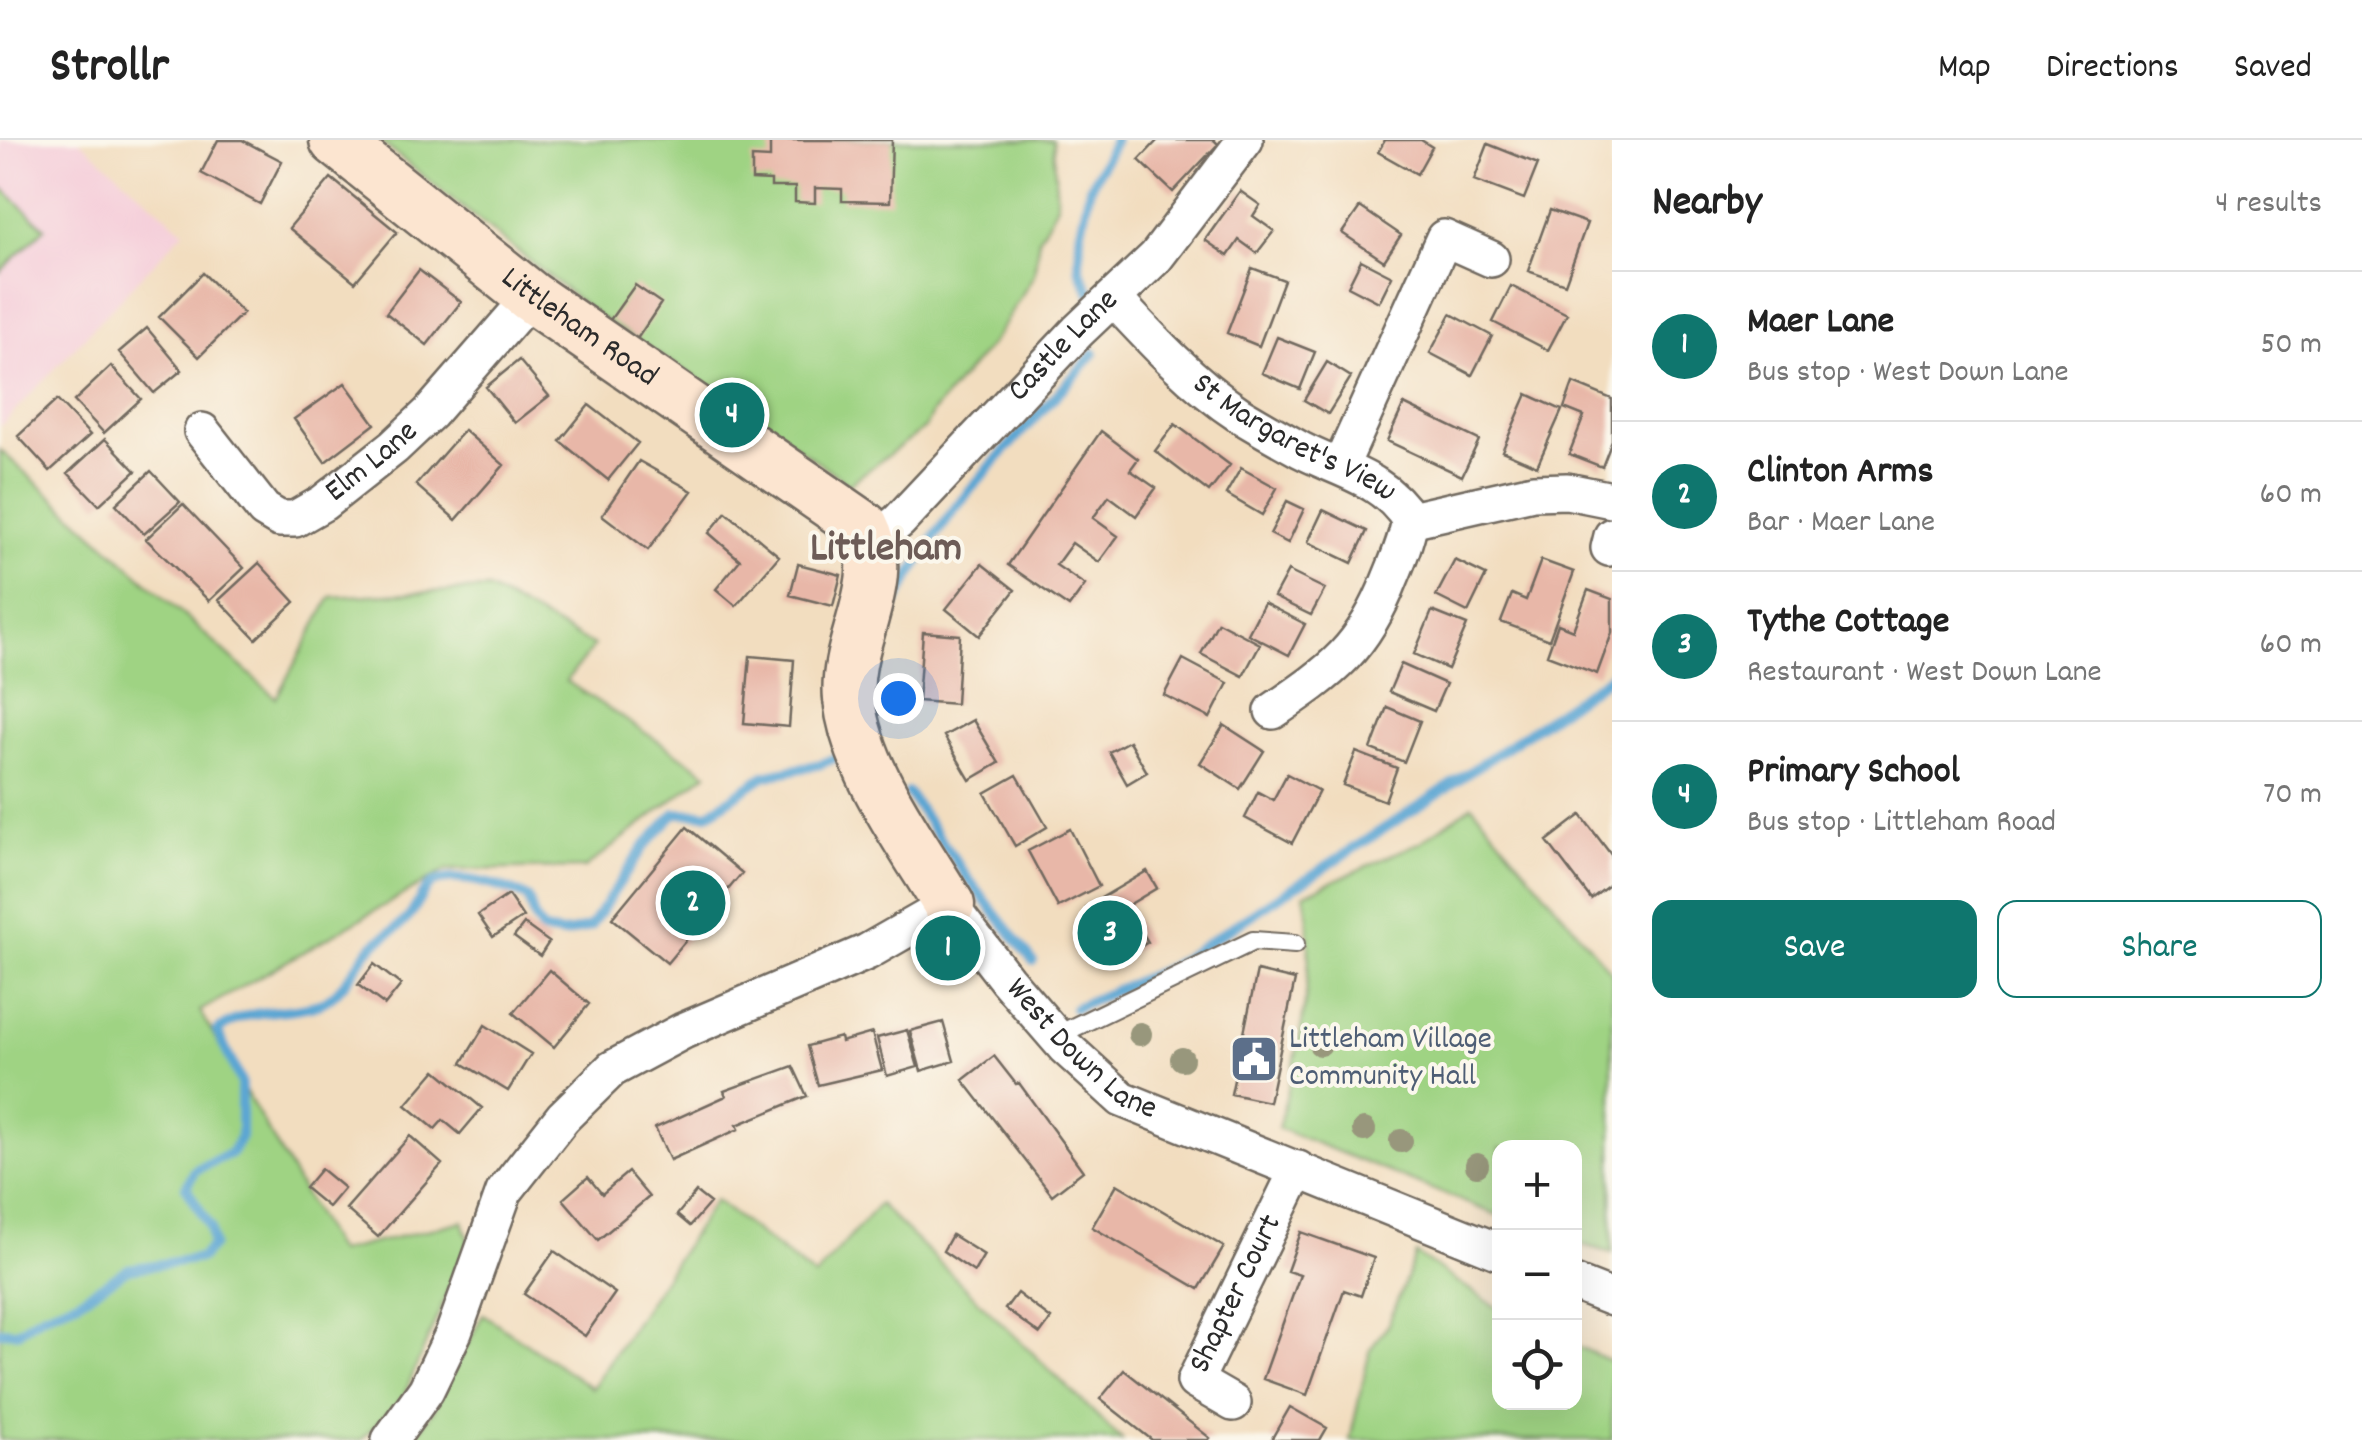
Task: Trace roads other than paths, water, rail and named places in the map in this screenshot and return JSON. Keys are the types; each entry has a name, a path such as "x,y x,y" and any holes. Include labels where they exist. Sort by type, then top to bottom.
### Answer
{"street":[{"name":"Littleham Road","path":"335,140 530,297 863,526 872,543"},
{"name":"Castle Lane","path":"872,543 899,521 1078,331 1156,257 1245,140"},
{"path":"1341,466 1444,238 1491,259"},
{"name":"Elm Lane","path":"202,431 264,510 279,518 295,519 323,503 430,413 530,297"},
{"name":"St Margaret's View","path":"1114,299 1190,375 1238,414 1304,452 1366,478 1390,494 1410,520 1533,492 1568,490 1612,500"},
{"path":"1274,711 1314,683 1362,638 1376,613 1410,520"},
{"name":"West Down Lane","path":"872,543 874,567 848,693 859,746 949,905 1056,1036 1122,1098 1492,1249"},
{"path":"390,1440 426,1390 440,1361 504,1192 562,1117 612,1069 683,1031 867,952 949,905"},
{"name":"Shapter Court","path":"1233,1403 1195,1381 1298,1169"},
{"path":"1582,1286 1612,1298"}],"lane":[{"path":"1056,1036 1253,941 1295,944"}],"waterway":[{"path":"1090,292 1079,268 1080,235 1090,187 1115,140"},
{"path":"886,624 911,575 951,514 1094,353"},
{"path":"1074,1008 1172,966 1427,801 1612,675"},
{"path":"0,1331 17,1332 42,1315 78,1301 128,1269 201,1258 213,1245 210,1227 186,1187 195,1170 231,1153 241,1137 241,1082 217,1031 243,1017 326,1001 369,949 410,916 432,884 467,880 519,894 528,898 543,931 563,934 590,927 643,848 675,813 708,814 764,776 821,764 846,753"},
{"path":"908,793 1033,961"}],"place":[{"name":"Primary School","path":"732,415"},
{"name":"Clinton Arms","path":"693,903"},
{"name":"Tythe Cottage","path":"1110,933"},
{"name":"Maer Lane","path":"948,948"},
{"name":"Littleham Village Community Hall","path":"1254,1059"}],"district":[{"name":"Littleham","path":"886,551"}]}
